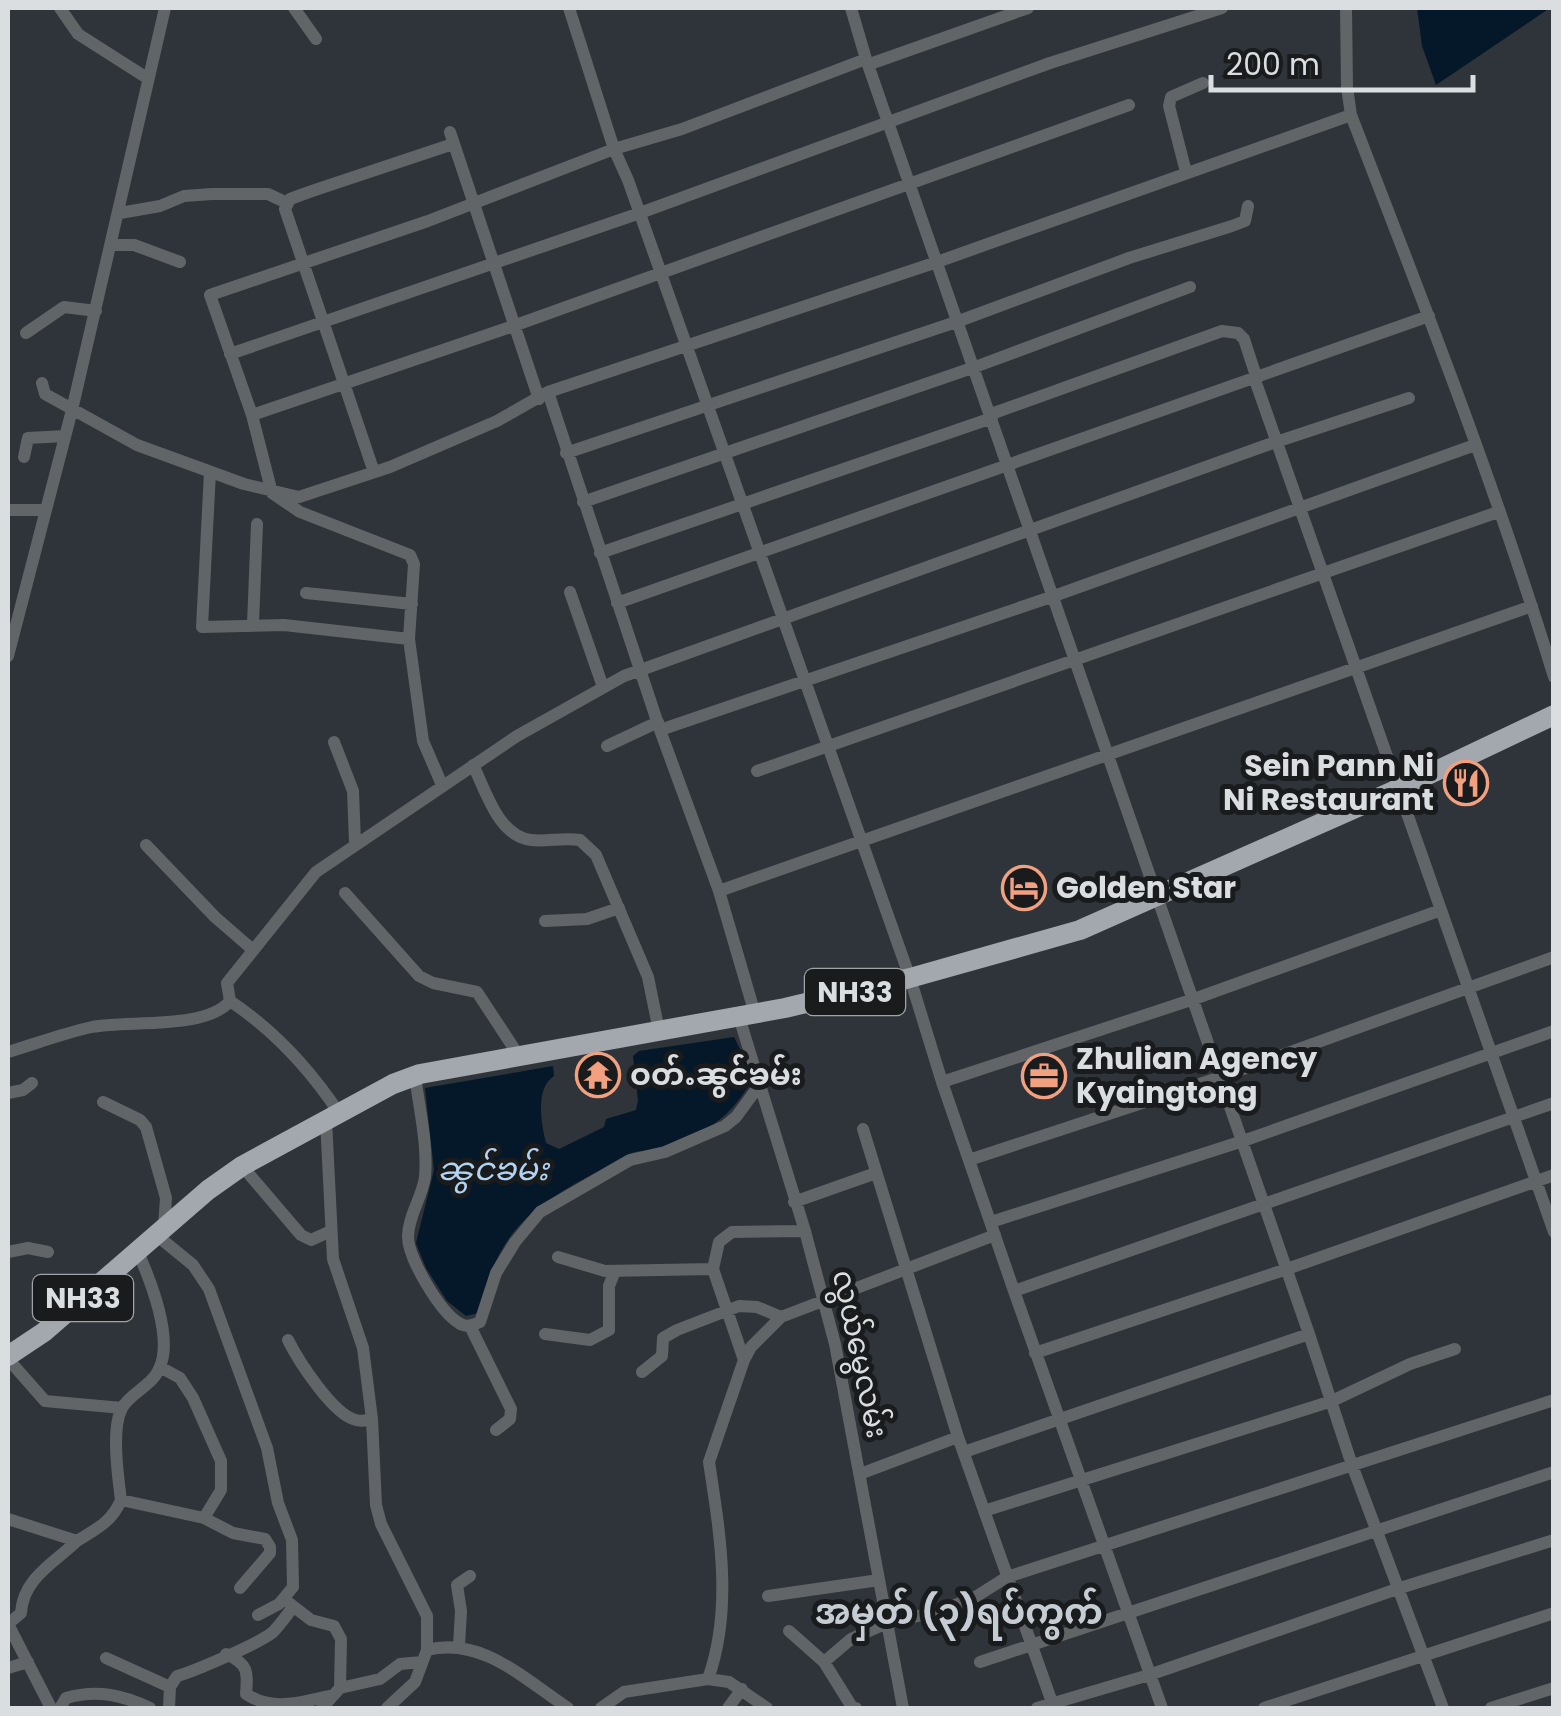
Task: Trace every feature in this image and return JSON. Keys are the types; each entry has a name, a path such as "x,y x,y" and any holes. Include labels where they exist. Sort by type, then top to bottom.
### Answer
{"highway":[{"name":"NH33","path":"8,1358 44,1332 208,1190 242,1166 415,1076 747,1016 910,978 1080,930 1396,790 1554,715"}],"street":[{"path":"60,8 78,34 147,78"},
{"path":"8,656 66,436 165,8"},
{"path":"294,8 316,38"},
{"path":"569,8 614,149 806,681 1080,1483 1162,1708"},
{"path":"851,8 1352,1465 1443,1708"},
{"path":"442,785 423,741 408,639 414,564 410,555 300,512 272,493 252,415 210,296 473,204 614,149 1028,8"},
{"path":"230,354 640,213 1050,62 1222,8"},
{"path":"1346,8 1351,115 1429,316 1554,677"},
{"path":"1186,172 1170,97 1203,84"},
{"path":"252,415 516,325 1129,105"},
{"path":"42,383 46,394 137,444 272,493 299,497 374,472 496,421 544,396 687,344 937,262 1351,115"},
{"name":"လွယ်မွေလမ်း","path":"287,203 452,138 516,325 544,396 561,424 566,453 719,890 760,1083 824,1299 902,1708"},
{"path":"120,213 198,195 268,194 287,203 285,209 374,472"},
{"path":"566,453 959,322 1129,258 1245,221 1248,206"},
{"path":"112,245 134,245 180,262"},
{"path":"583,502 974,367 1190,287"},
{"path":"26,333 64,307 96,312"},
{"path":"618,603 1429,316"},
{"path":"600,553 1222,331 1238,333 1244,339 1396,790 1554,1232"},
{"path":"386,1708 414,1682 425,1656 427,1616 381,1524 376,1505 372,1419 363,1348 337,1278 331,1231 332,1117 303,1064 264,1024 230,1001 227,984 253,950 316,872 355,843 473,765 603,686 640,668 1409,398"},
{"path":"24,457 28,438 66,436"},
{"path":"607,746 1054,596 1474,445"},
{"path":"210,472 202,627 254,624 408,639"},
{"path":"8,510 46,510"},
{"path":"756,771 1498,512"},
{"path":"254,624 257,524"},
{"path":"570,592 603,686"},
{"path":"306,593 412,604"},
{"path":"719,890 1532,606"},
{"path":"334,742 354,792 355,843"},
{"path":"473,765 513,835 540,840 569,838 590,846 648,977 659,1031"},
{"path":"146,845 215,917 253,950"},
{"path":"346,893 419,976 433,983 477,992 519,1056"},
{"path":"545,920 587,919 619,908"},
{"path":"942,1082 1194,999 1440,910"},
{"path":"969,1160 1554,958"},
{"path":"8,1052 92,1027 206,1016 230,1001"},
{"path":"708,1679 724,1602 709,1462 744,1360 751,1347 781,1317 906,1270 993,1229 1554,1030"},
{"path":"415,1076 425,1173 408,1235 410,1251 431,1292 449,1315 470,1326 480,1322 496,1273 540,1212 630,1160 664,1152 725,1126 760,1083"},
{"path":"8,1093 32,1083"},
{"path":"103,1102 140,1120 146,1127 166,1198 160,1230 193,1265 209,1289 267,1448 278,1503 292,1540 293,1587 270,1635 196,1672 178,1676 170,1687 170,1708"},
{"path":"1014,1291 1554,1103"},
{"path":"862,1129 958,1436 1053,1706"},
{"path":"242,1166 301,1235 311,1240 331,1231"},
{"path":"794,1202 876,1173"},
{"path":"1035,1352 1554,1175"},
{"path":"744,1360 713,1269 719,1242 732,1232 805,1231"},
{"path":"8,1252 28,1248 48,1252"},
{"path":"51,1708 8,1624 22,1614 24,1595 40,1570 110,1521 120,1500 117,1428 122,1408 160,1367 161,1320 138,1250"},
{"path":"558,1258 585,1268 713,1269"},
{"path":"546,1334 590,1340 609,1330 609,1286 615,1270"},
{"path":"642,1372 662,1356 662,1338 728,1308 757,1307 781,1317"},
{"path":"470,1326 511,1409 510,1419 496,1430"},
{"path":"964,1452 1310,1334"},
{"path":"288,1340 297,1360 320,1389 350,1418 358,1422 372,1419"},
{"path":"984,1510 1332,1401 1410,1364 1455,1349"},
{"path":"8,1358 44,1401 122,1408"},
{"path":"160,1367 180,1378 193,1398 221,1461 221,1490 204,1518"},
{"path":"824,1662 851,1639 887,1623 977,1596 1008,1577 1554,1400"},
{"path":"860,1474 958,1436"},
{"path":"980,1662 1127,1610 1554,1472"},
{"path":"120,1500 204,1518 233,1534 268,1541 270,1553 240,1588"},
{"path":"8,1519 77,1542"},
{"path":"1037,1708 1150,1675 1400,1588 1554,1540"},
{"path":"458,1646 461,1611 457,1585 470,1576"},
{"path":"768,1596 879,1580"},
{"path":"258,1615 289,1602"},
{"path":"289,1602 310,1620 334,1626 341,1639 337,1692 322,1708"},
{"path":"1264,1708 1554,1613"},
{"path":"790,1631 824,1662 856,1708"},
{"path":"226,1654 241,1660 248,1670 249,1697 265,1704 298,1703 380,1678 400,1664 458,1646 510,1668 568,1708"},
{"path":"106,1658 170,1687"},
{"path":"8,1668 28,1662"},
{"path":"601,1708 624,1692 708,1679 730,1682 767,1708"},
{"path":"1491,1708 1554,1688"},
{"path":"728,1708 742,1689"},
{"path":"60,1708 66,1698 78,1694 116,1694 150,1708"}],"water":[{"path":"1417,8 1550,8 1436,85 1422,46"},
{"name":"ၼွင်ၶမ်း","path":"734,1037 754,1077 726,1114 691,1137 624,1156 546,1202 504,1246 478,1313 466,1316 447,1301 416,1243 434,1170 425,1088 553,1066 554,1076 542,1097 541,1116 546,1143 559,1149 604,1127 606,1119 636,1110 633,1056 639,1051"}],"place":[{"name":"Sein Pann Ni Ni Restaurant","path":"1466,783"},
{"name":"Golden Star","path":"1024,888"},
{"name":"ဝတ်ႉၼွင်ၶမ်း","path":"598,1075"},
{"name":"Zhulian Agency Kyaingtong","path":"1044,1076"}],"district":[{"name":"အမှတ် (၃)ရပ်ကွက်","path":"959,1612"}]}
